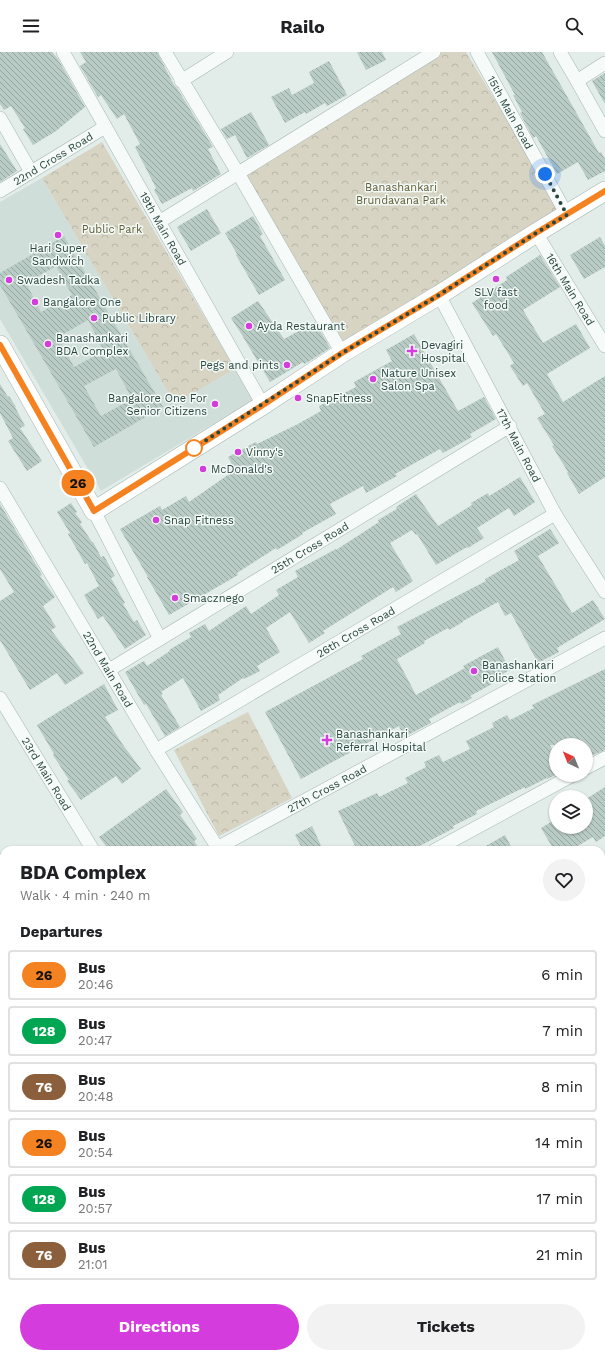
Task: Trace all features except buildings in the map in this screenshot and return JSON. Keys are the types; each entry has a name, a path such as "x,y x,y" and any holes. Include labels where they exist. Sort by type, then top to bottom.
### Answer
{"street":[{"name":"19th Main Road","path":"63,52 263,405"},
{"path":"165,52 181,81 238,173 342,353"},
{"path":"181,81 227,52"},
{"path":"159,222 434,52"},
{"name":"15th Main Road","path":"477,52 567,215"},
{"path":"560,52 605,131"},
{"path":"577,81 605,63"},
{"path":"0,118 31,172"},
{"name":"22nd Cross Road","path":"0,191 105,127"},
{"path":"94,511 263,405 342,353 439,295 605,191"},
{"name":"16th Main Road","path":"536,233 605,346"},
{"name":"17th Main Road","path":"439,295 510,426 555,514 605,592"},
{"path":"0,345 94,511 160,639"},
{"name":"25th Cross Road","path":"109,670 510,426"},
{"name":"22nd Main Road","path":"0,488 156,750 216,846"},
{"name":"26th Cross Road","path":"156,750 555,514"},
{"name":"27th Cross Road","path":"224,846 605,638"},
{"name":"23rd Main Road","path":"0,698 91,846"},
{"path":"593,764 605,758"},
{"path":"442,846 560,782"}],"shaded area":[{"path":"42,178 175,404 235,369 253,400 101,491 0,319 0,202"}],"green space":[{"name":"Banashankari Brundavana Park","path":"441,52 466,52 563,213 342,346 239,173"},
{"name":"Public Park","path":"102,142 235,369 175,404 42,178"},
{"path":"248,712 292,798 219,836 174,750"}],"bus line":[{"name":"26","path":"0,345 94,511 263,405 342,353 439,295 605,191"}],"place":[{"name":"Hari Super Sandwich","path":"58,235"},
{"name":"SLV fast food","path":"496,279"},
{"name":"Swadesh Tadka","path":"9,280"},
{"name":"Bangalore One","path":"35,302"},
{"name":"Public Library","path":"94,318"},
{"name":"Ayda Restaurant","path":"249,326"},
{"name":"Banashankari BDA Complex","path":"48,344"},
{"name":"Devagiri Hospital","path":"412,351"},
{"name":"Pegs and pints","path":"287,365"},
{"name":"Nature Unisex Salon Spa","path":"373,379"},
{"name":"SnapFitness","path":"298,398"},
{"name":"Bangalore One For Senior Citizens","path":"215,404"},
{"name":"Vinny's","path":"238,452"},
{"name":"McDonald's","path":"203,469"},
{"name":"Snap Fitness","path":"156,520"},
{"name":"Smacznego","path":"175,598"},
{"name":"Banashankari Police Station","path":"474,671"},
{"name":"Banashankari Referral Hospital","path":"327,740"}],"route":[{"path":"194,448 342,353 439,295 567,215 545,174"}]}
